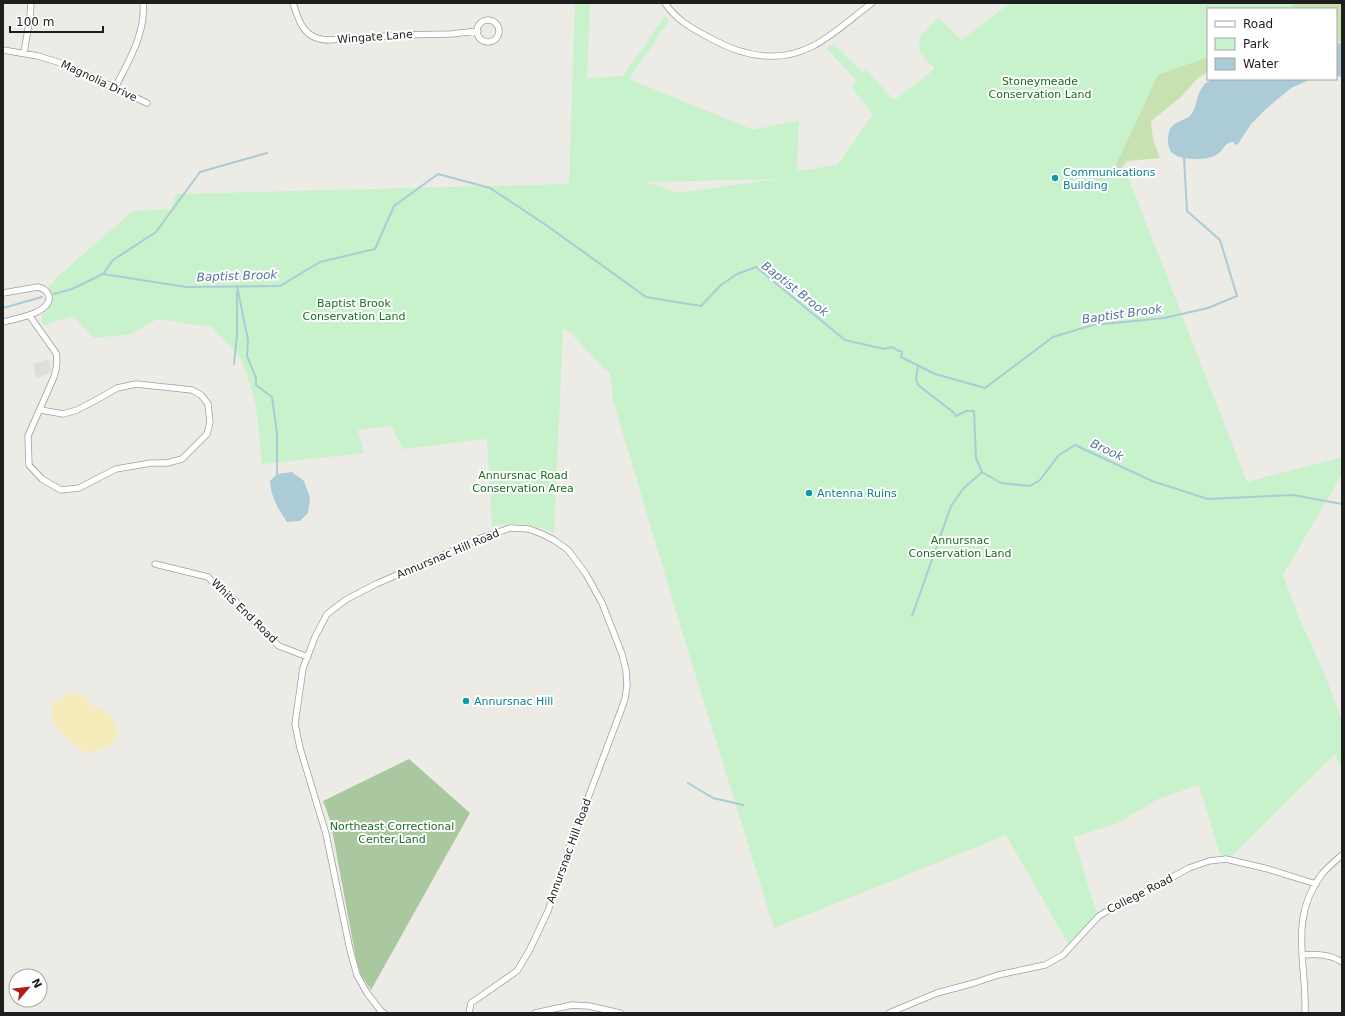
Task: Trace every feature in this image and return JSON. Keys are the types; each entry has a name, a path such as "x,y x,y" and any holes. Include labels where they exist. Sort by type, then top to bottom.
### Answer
{"street":[{"path":"24,53 31,3"},
{"path":"115,88 140,35 143,3"},
{"name":"Wingate Lane","path":"293,3 298,18 305,30 315,38 324,40 400,35 451,34 478,31"},
{"path":"665,3 680,20 719,43 741,52 759,56 797,52 813,46 872,3"},
{"name":"Magnolia Drive","path":"3,50 24,53 64,64 147,103"},
{"path":"3,293 38,286 43,288 49,297 46,307 29,315 3,322"},
{"path":"29,315 56,353 57,360 57,368 54,377 28,436 29,465 42,479 61,490 79,488 116,469 151,463 166,464 182,458 206,434 210,422 208,404 201,395 192,390 136,384 117,388 77,410 63,414 40,410"},
{"name":"Annursnac Hill Road","path":"384,1013 368,993 357,975 350,950 326,834 300,748 295,724 303,668 315,637 327,614 347,599 475,540 510,528 529,529 542,534 568,550 586,574 602,603 622,654 626,670 627,686 625,699 568,851 548,910 529,951 517,971 471,1003 469,1013"},
{"name":"Whits End Road","path":"155,564 208,577 219,589 230,596 242,607 253,621 279,646 308,657"},
{"path":"1305,1013 1302,955 1302,924 1304,908 1310,893 1323,874 1342,855"},
{"name":"College Road","path":"889,1013 937,993 974,984 998,975 1045,965 1063,955 1099,916 1122,902 1136,897 1189,868 1209,861 1226,859 1268,869 1316,884"},
{"path":"1302,955 1324,955 1342,962"},
{"path":"535,1013 572,1005 588,1006 620,1013"}],"green space":[{"name":"Annursnac Conservation Land","path":"575,3 590,3 587,78 623,76 665,16 669,21 629,79 753,130 799,120 797,171 837,165 873,115 852,88 856,80 826,48 833,44 862,72 866,70 894,100 935,69 920,53 919,38 938,17 961,40 1010,3 1292,3 1292,8 1207,8 1207,57 1158,75 1114,169 1125,169 1247,482 1342,457 1342,474 1283,575 1300,620 1322,668 1342,720 1342,771 1335,754 1233,855 1220,855 1199,785 1158,799 1116,824 1073,837 1097,914 1069,945 1006,835 774,928 681,628 613,400 610,372 605,370 572,334 563,328 554,533 539,527 523,524 508,524 492,527 487,439 403,449 391,426 358,430 364,453 262,464 256,405 242,360 212,327 157,319 131,334 94,338 73,316 43,325 41,315 48,310 52,299 48,288 56,278 133,211 171,209 176,194 569,184","holes":["777,179 679,193 646,182"]},
{"path":"1176,3 1342,3 1342,42 1337,41 1337,8 1207,8 1207,73 1198,78 1180,98 1151,121 1153,139 1160,158 1127,161 1115,177 1084,115"},
{"name":"Northeast Correctional Center Land","path":"409,759 470,813 371,990 361,975 356,959 333,835 329,817 323,801"}],"sand":[{"path":"67,694 82,694 92,706 104,711 113,718 117,727 118,735 110,745 87,754 61,732 52,719 52,706"}],"shaded area":[{"path":"48,359 51,369 50,373 36,378 33,364"}],"water":[{"path":"1337,43 1342,43 1342,76 1337,77"},
{"path":"1212,80 1309,80 1291,88 1267,108 1251,124 1238,144 1236,145 1233,142 1230,142 1219,153 1211,157 1197,159 1183,158 1172,153 1170,150 1168,134 1173,125 1186,119 1193,113 1200,90 1207,82"},
{"path":"292,472 304,481 310,498 308,513 300,521 287,522 276,503 270,481 277,474"}],"waterway":[{"path":"103,274 113,260 156,232 200,172 267,153"},
{"name":"Baptist Brook","path":"54,294 72,289 103,274 186,287 280,286 320,262 375,249 394,206 438,174 490,188 546,225 646,297 701,306 721,285 737,274 756,267 845,340 884,349 892,347 902,352 901,357 935,374 985,388 1053,337 1093,325 1164,318 1208,308 1237,296 1220,240 1187,211 1184,158"},
{"path":"237,286 248,340 247,356 256,378 256,385 272,397 277,433 277,474"},
{"path":"234,364 237,335 237,292"},
{"name":"Baptist Brook","path":"3,308 42,297"},
{"name":"Brook","path":"918,365 916,379 918,385 953,412 956,416 966,411 974,411 976,458 982,472 1001,483 1030,486 1040,480 1059,455 1075,445 1152,481 1208,499 1293,495 1342,504"},
{"path":"912,616 951,506 963,489 982,472"},
{"path":"688,783 713,798 743,805"}],"place":[{"name":"Communications Building","path":"1055,178"},
{"name":"Antenna Ruins","path":"809,493"},
{"name":"Annursnac Hill","path":"466,701"}],"park label":[{"name":"Stoneymeade Conservation Land","path":"1040,87"},
{"name":"Baptist Brook Conservation Land","path":"354,309"},
{"name":"Annursnac Road Conservation Area","path":"523,481"}]}
